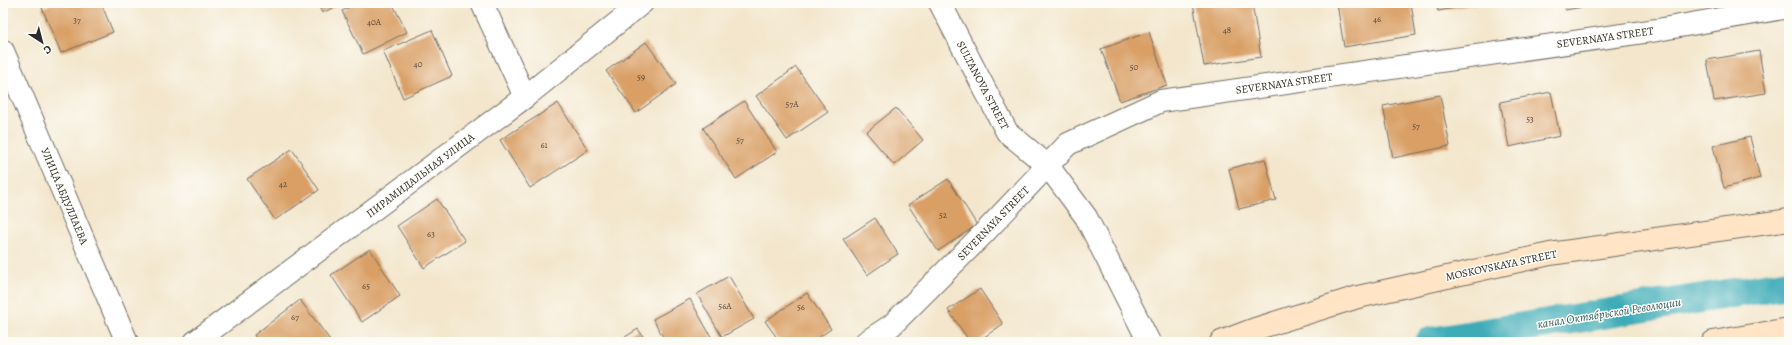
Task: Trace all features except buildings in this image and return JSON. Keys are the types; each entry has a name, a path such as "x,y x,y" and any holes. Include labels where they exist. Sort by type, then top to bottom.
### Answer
{"main road":[{"name":"MOSKOVSKAYA STREET","path":"1221,342 1255,329 1358,297 1550,254 1789,220"},
{"path":"1713,342 1789,329"}],"street":[{"path":"482,3 525,97"},
{"name":"ПИРАМИДАЛЬНАЯ УЛИЦА","path":"195,342 525,97 642,3"},
{"name":"SULTANOVA STREET","path":"940,3 1007,132 1048,166 1086,217 1149,342"},
{"name":"SEVERNAYA STREET","path":"866,342 892,325 1068,144 1161,101 1657,30 1789,8"},
{"name":"УЛИЦА АБДУЛЛАЕВА","path":"3,51 127,342"}],"waterway":[{"name":"канал Октябрьской Революции","path":"1430,342 1789,284"}]}
